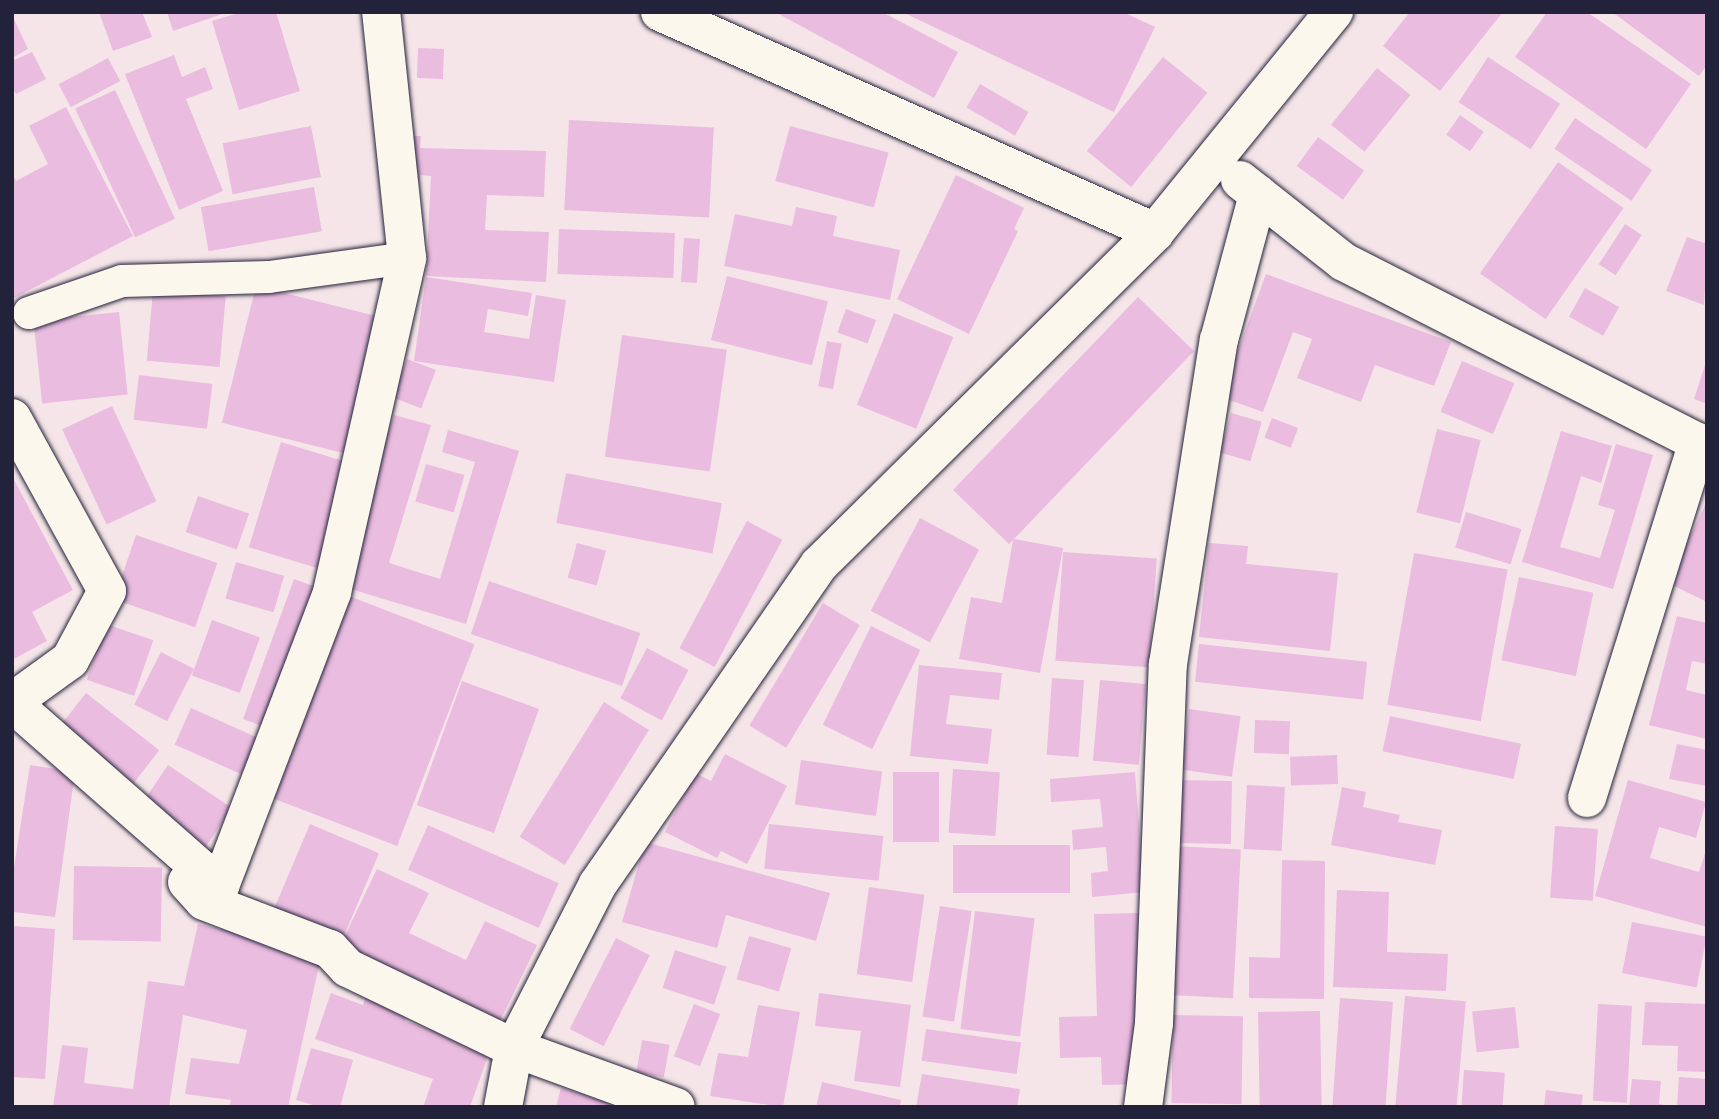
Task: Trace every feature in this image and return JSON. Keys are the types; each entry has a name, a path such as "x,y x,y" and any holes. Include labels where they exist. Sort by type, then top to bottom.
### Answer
{"street":[{"path":"381,12 407,258 332,592 220,886 12,703 92,779 204,901 330,949 348,968 514,1048 676,1107"},
{"path":"660,12 1155,232"},
{"path":"503,1107 514,1048 598,884 820,565 1155,232 1334,12"},
{"path":"1215,159 1344,262 1702,444 1587,797"},
{"path":"1143,1107 1154,1023 1168,664 1219,340 1258,194"},
{"path":"12,418 107,591 70,660 12,702"}],"lane":[{"path":"29,313 121,281 269,277 407,258"}],"building":[{"path":"99,12 142,12 152,37 113,51"},
{"path":"167,12 225,12 225,13 173,31"},
{"path":"242,12 276,12 300,91 239,110 212,21"},
{"path":"775,12 882,12 958,52 934,98"},
{"path":"902,12 1123,12 1155,27 1114,112"},
{"path":"1410,12 1503,12 1440,91 1383,46"},
{"path":"1547,12 1587,12 1691,84 1646,149 1515,57"},
{"path":"1612,12 1707,12 1707,65 1699,76"},
{"path":"12,15 28,49 12,58"},
{"path":"418,48 444,49 443,79 417,78"},
{"path":"32,52 46,79 16,94 12,87 12,61"},
{"path":"174,55 182,77 205,67 213,89 186,99 223,191 179,210 125,74"},
{"path":"1163,57 1207,93 1131,187 1087,151"},
{"path":"1488,57 1560,104 1531,149 1459,102"},
{"path":"108,58 120,81 71,107 59,84"},
{"path":"1377,68 1410,95 1364,152 1331,125"},
{"path":"980,84 1028,112 1015,135 966,107"},
{"path":"115,90 175,219 135,237 75,109"},
{"path":"66,107 133,236 12,299 12,173 16,181 48,164 29,126"},
{"path":"1460,115 1484,132 1470,151 1446,135"},
{"path":"1575,118 1652,170 1631,201 1554,149"},
{"path":"569,120 714,128 709,217 564,210"},
{"path":"311,126 321,177 233,194 223,143"},
{"path":"790,126 889,152 874,207 775,181"},
{"path":"401,136 421,136 420,148 546,151 544,197 487,195 485,230 549,232 546,282 426,276 431,176 420,175 419,181 399,180"},
{"path":"1318,137 1364,171 1343,200 1297,166"},
{"path":"1558,162 1624,208 1546,319 1480,273"},
{"path":"956,175 1024,208 1014,229 1018,231 969,334 897,299"},
{"path":"314,187 322,231 209,251 201,207"},
{"path":"796,207 837,216 833,236 900,250 890,300 724,266 735,214 792,226"},
{"path":"1625,224 1642,235 1616,275 1599,264"},
{"path":"559,229 675,233 673,278 557,274"},
{"path":"1687,237 1707,244 1704,305 1666,291"},
{"path":"684,238 700,239 697,283 681,282"},
{"path":"1266,274 1451,342 1434,386 1375,365 1361,402 1297,378 1312,339 1293,332 1263,412 1221,397"},
{"path":"727,276 828,301 812,365 711,340"},
{"path":"426,277 532,293 528,316 488,309 484,332 529,339 536,295 566,300 554,382 414,361"},
{"path":"256,286 384,318 350,455 222,423"},
{"path":"1585,288 1619,307 1603,336 1569,317"},
{"path":"153,290 226,296 220,367 147,361"},
{"path":"1138,297 1194,351 1014,539 1063,548 1040,673 959,659 971,597 1002,603 1013,540 1009,544 953,490"},
{"path":"846,309 876,320 868,343 837,332"},
{"path":"119,312 128,395 42,404 33,321"},
{"path":"894,313 953,337 916,429 857,405"},
{"path":"622,335 727,350 710,472 605,457"},
{"path":"827,341 842,344 833,389 818,386"},
{"path":"407,359 436,370 421,408 392,397"},
{"path":"1462,361 1514,383 1493,434 1441,412"},
{"path":"1707,362 1707,404 1694,399"},
{"path":"139,375 212,384 207,429 134,420"},
{"path":"112,406 156,501 107,524 62,429"},
{"path":"1231,413 1262,422 1250,461 1220,452"},
{"path":"394,415 431,425 389,563 440,579 475,462 442,452 448,430 519,451 466,624 341,586"},
{"path":"1272,418 1298,428 1291,448 1264,438"},
{"path":"1437,429 1481,440 1460,523 1416,512"},
{"path":"1561,431 1612,446 1601,483 1581,476 1560,547 1600,558 1615,510 1598,505 1616,444 1653,455 1613,589 1522,562"},
{"path":"281,442 350,463 318,568 249,547"},
{"path":"426,464 464,475 454,513 415,501"},
{"path":"566,473 722,503 712,553 556,523"},
{"path":"12,476 73,590 32,612 47,641 12,660"},
{"path":"198,496 249,514 237,550 186,532"},
{"path":"1707,501 1707,602 1668,583"},
{"path":"1466,512 1521,529 1511,564 1455,547"},
{"path":"920,518 979,549 930,642 871,611"},
{"path":"747,521 782,540 715,667 679,648"},
{"path":"136,535 217,563 195,627 114,599"},
{"path":"577,543 606,551 597,586 568,578"},
{"path":"1209,543 1248,546 1246,564 1338,573 1330,651 1199,637"},
{"path":"1063,552 1157,559 1149,667 1055,661"},
{"path":"1414,553 1508,569 1481,721 1387,705"},
{"path":"236,562 284,576 274,612 226,599"},
{"path":"1519,577 1593,593 1576,676 1501,660"},
{"path":"294,579 329,592 278,732 243,719"},
{"path":"489,581 640,633 622,686 471,634"},
{"path":"341,593 475,644 397,846 264,795"},
{"path":"823,603 860,625 786,748 749,726"},
{"path":"1677,616 1707,623 1707,664 1692,661 1686,690 1707,695 1707,739 1649,725"},
{"path":"212,620 260,637 240,693 192,675"},
{"path":"106,624 153,640 134,696 87,680"},
{"path":"871,626 920,650 872,749 823,725"},
{"path":"1199,644 1367,662 1363,699 1195,682"},
{"path":"647,648 688,670 662,720 620,698"},
{"path":"161,652 194,669 167,721 134,705"},
{"path":"919,665 1002,673 999,700 950,695 946,724 992,729 988,764 910,756"},
{"path":"1052,678 1084,680 1079,757 1047,755"},
{"path":"1100,680 1146,684 1139,765 1093,761"},
{"path":"462,681 539,709 494,833 417,805"},
{"path":"86,693 159,750 130,787 57,730"},
{"path":"604,702 649,730 565,865 520,837"},
{"path":"191,708 258,738 241,774 175,745"},
{"path":"1189,709 1240,716 1232,777 1181,769"},
{"path":"1390,716 1521,744 1514,779 1383,751"},
{"path":"1255,720 1290,721 1289,754 1254,753"},
{"path":"1677,744 1707,750 1707,786 1669,779"},
{"path":"725,754 787,786 747,864 721,851 717,858 665,832 695,773 711,781"},
{"path":"1337,755 1338,784 1291,786 1290,757"},
{"path":"801,760 882,771 876,816 795,805"},
{"path":"30,765 75,772 55,917 13,912 12,880"},
{"path":"168,765 232,808 205,848 141,805"},
{"path":"953,769 1000,772 995,836 949,833"},
{"path":"893,772 939,772 939,842 893,842"},
{"path":"1135,772 1144,892 1092,897 1091,873 1108,871 1106,847 1073,850 1072,830 1103,827 1100,799 1051,802 1050,779"},
{"path":"1176,780 1232,781 1231,844 1175,843"},
{"path":"1628,780 1706,802 1696,838 1659,827 1650,858 1699,872 1707,847 1707,927 1595,896"},
{"path":"1247,785 1285,787 1282,851 1244,849"},
{"path":"1342,787 1366,792 1363,807 1400,815 1398,822 1442,830 1435,865 1331,845"},
{"path":"310,824 379,853 337,953 268,923"},
{"path":"769,824 883,836 879,881 764,869"},
{"path":"428,825 559,883 539,928 408,870"},
{"path":"1555,826 1598,829 1593,901 1550,898"},
{"path":"645,842 830,893 816,941 726,915 717,948 622,922"},
{"path":"953,845 1070,845 1070,893 953,893"},
{"path":"1173,846 1241,850 1233,998 1165,995"},
{"path":"1282,860 1325,861 1324,999 1249,998 1249,957 1280,958"},
{"path":"74,866 162,868 161,942 73,940"},
{"path":"377,869 429,893 409,933 466,960 485,921 537,945 495,1031 336,954"},
{"path":"869,887 924,895 912,982 857,974"},
{"path":"1337,890 1389,892 1387,952 1448,954 1446,991 1333,987"},
{"path":"940,906 972,911 954,1022 922,1017"},
{"path":"975,911 1035,918 1020,1036 960,1029"},
{"path":"1139,913 1142,1084 1102,1085 1101,1057 1060,1058 1059,1017 1097,1016 1094,914"},
{"path":"1632,922 1707,937 1697,988 1622,973"},
{"path":"198,924 322,952 288,1107 229,1107 231,1100 185,1094 191,1058 239,1064 247,1030 183,1015 169,1107 53,1107 62,1045 88,1048 84,1083 133,1089 148,981 184,986"},
{"path":"12,926 55,929 45,1079 12,1077"},
{"path":"749,936 791,948 779,991 737,979"},
{"path":"616,938 650,955 604,1046 570,1029"},
{"path":"675,950 726,967 714,1005 663,988"},
{"path":"369,986 412,1001 405,1021 490,1050 470,1107 423,1107 433,1079 315,1039 331,993 363,1005"},
{"path":"819,993 911,1005 900,1087 854,1081 861,1031 815,1026"},
{"path":"1405,996 1466,1001 1457,1107 1395,1107"},
{"path":"1340,998 1393,1002 1386,1107 1332,1107"},
{"path":"1645,1002 1707,1004 1707,1072 1677,1071 1678,1046 1642,1045"},
{"path":"694,1004 720,1014 700,1066 674,1056"},
{"path":"1598,1004 1632,1006 1627,1103 1593,1101"},
{"path":"758,1005 800,1012 783,1107 710,1096 718,1053 748,1057"},
{"path":"1515,1007 1519,1048 1477,1052 1472,1011"},
{"path":"1320,1011 1322,1107 1260,1107 1258,1012"},
{"path":"1173,1015 1243,1016 1241,1104 1171,1103"},
{"path":"926,1029 1021,1042 1017,1074 922,1061"},
{"path":"642,1040 670,1045 664,1077 636,1072"},
{"path":"311,1048 353,1060 340,1107 320,1107 296,1100"},
{"path":"1464,1070 1505,1073 1503,1107 1461,1107"},
{"path":"922,1074 1020,1089 1017,1107 916,1107"},
{"path":"1679,1077 1707,1079 1705,1107 1677,1107"},
{"path":"1632,1079 1661,1081 1659,1104 1676,1107 1629,1107"},
{"path":"822,1082 901,1100 900,1107 816,1107"},
{"path":"561,1088 621,1106 621,1107 556,1107"},
{"path":"1546,1090 1583,1095 1581,1107 1544,1107"}]}
